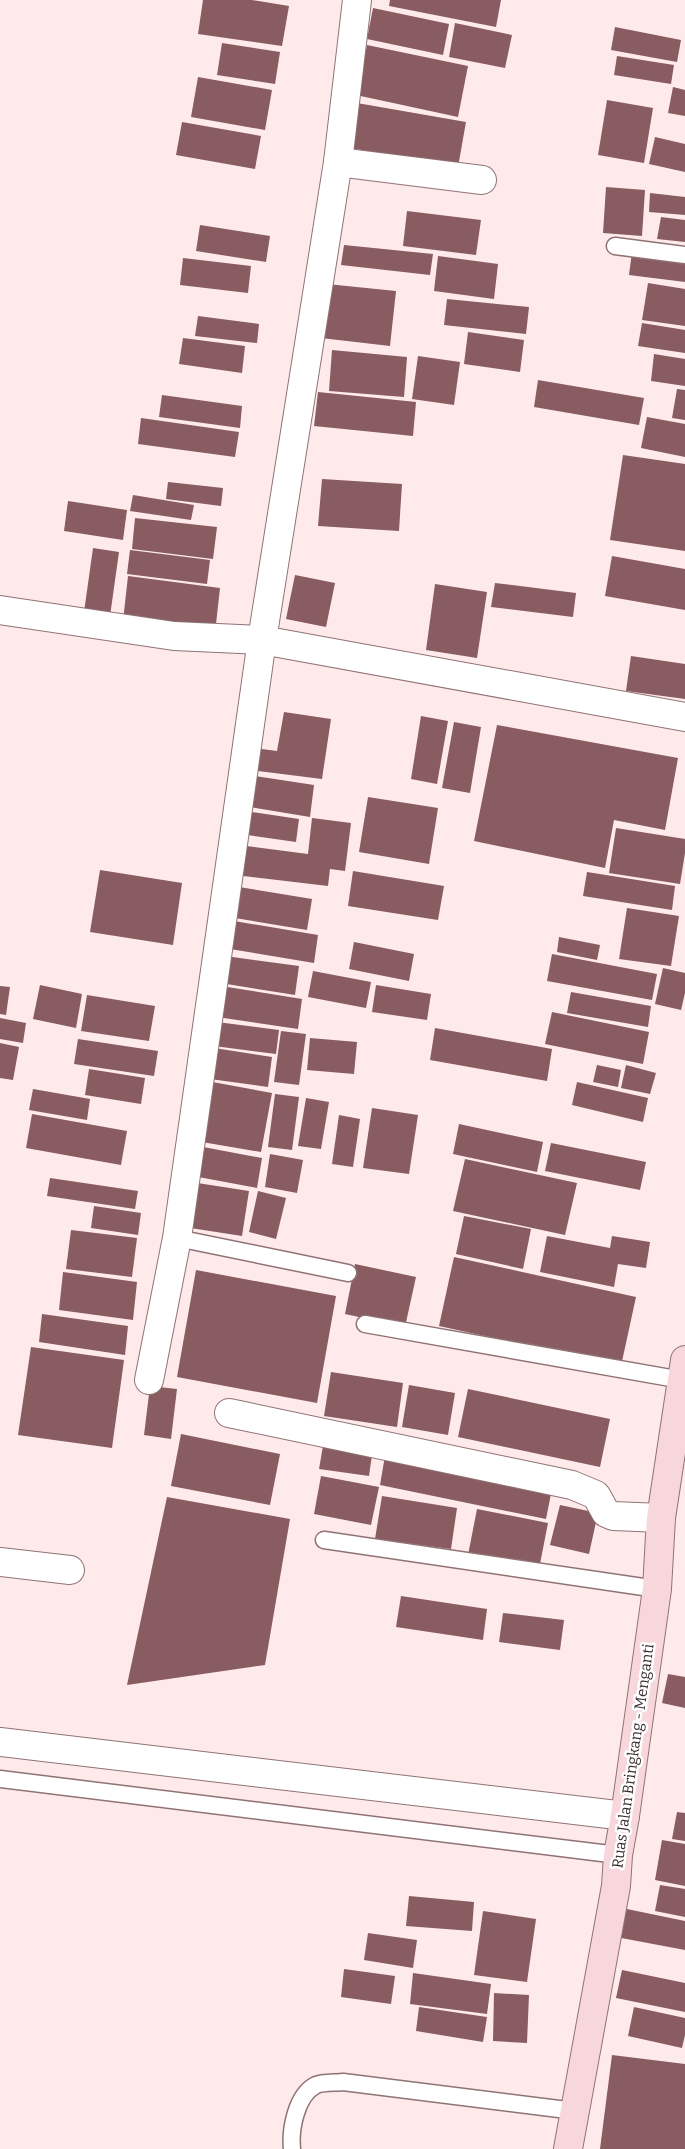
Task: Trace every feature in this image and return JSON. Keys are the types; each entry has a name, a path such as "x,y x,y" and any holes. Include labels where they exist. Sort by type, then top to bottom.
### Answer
{"main road":[{"name":"Ruas Jalan Bringkang - Menganti","path":"568,2149 616,1886 618,1855 657,1589 661,1518 684,1370"}],"street":[{"path":"149,1380 177,1238 262,640 338,162 357,0"},
{"path":"338,162 482,180"},
{"path":"0,610 174,636 262,640 685,717"},
{"path":"229,1413 572,1485 596,1495 606,1513 613,1516 661,1518"},
{"path":"0,1562 70,1570"},
{"path":"0,1742 625,1816"}],"lane":[{"path":"616,246 685,255"},
{"path":"177,1238 348,1273"},
{"path":"365,1324 684,1370"},
{"path":"324,1540 657,1589"},
{"path":"0,1779 618,1855"},
{"path":"292,2149 290,2133 301,2100 316,2085 344,2082 575,2111"}],"building":[{"path":"203,0 252,0 289,6 282,46 198,34"},
{"path":"390,0 501,0 496,27 389,6"},
{"path":"373,8 449,24 443,55 367,39"},
{"path":"455,23 512,35 505,68 449,57"},
{"path":"615,27 681,40 677,62 611,50"},
{"path":"222,43 280,52 275,84 217,75"},
{"path":"367,45 468,66 458,117 356,95"},
{"path":"617,56 674,65 671,84 614,75"},
{"path":"198,77 272,90 265,130 191,117"},
{"path":"673,87 685,90 685,116 668,113"},
{"path":"607,100 653,108 644,163 598,155"},
{"path":"357,103 466,122 458,167 350,148"},
{"path":"182,122 261,136 255,169 176,155"},
{"path":"655,137 685,144 685,172 649,164"},
{"path":"606,187 645,190 642,236 603,233"},
{"path":"650,193 685,197 685,215 649,212"},
{"path":"407,211 481,220 476,255 403,246"},
{"path":"661,217 685,220 685,242 657,239"},
{"path":"200,225 270,236 266,262 196,251"},
{"path":"344,245 433,254 430,275 341,265"},
{"path":"632,252 685,259 685,282 629,275"},
{"path":"438,256 498,264 494,299 434,291"},
{"path":"183,258 251,266 248,293 180,285"},
{"path":"648,283 685,289 685,326 642,320"},
{"path":"327,284 396,291 390,346 321,338"},
{"path":"447,299 529,307 526,334 444,325"},
{"path":"198,316 259,324 257,343 195,336"},
{"path":"642,323 685,330 685,353 638,346"},
{"path":"468,332 524,340 520,372 464,364"},
{"path":"183,338 245,346 242,373 179,364"},
{"path":"332,350 407,357 404,397 329,391"},
{"path":"654,354 685,359 685,386 651,381"},
{"path":"418,356 460,362 454,405 412,399"},
{"path":"538,380 644,398 639,425 534,407"},
{"path":"677,389 685,390 685,420 672,418"},
{"path":"318,392 416,402 413,436 314,426"},
{"path":"162,395 242,406 240,428 159,417"},
{"path":"647,417 685,424 685,457 641,448"},
{"path":"141,418 239,432 235,457 138,444"},
{"path":"623,455 685,464 685,551 610,540"},
{"path":"322,479 402,484 399,531 318,526"},
{"path":"168,482 223,488 221,506 166,499"},
{"path":"133,495 194,505 191,520 130,511"},
{"path":"68,501 127,510 123,540 64,531"},
{"path":"135,518 217,527 213,559 132,549"},
{"path":"93,548 119,552 110,616 84,612"},
{"path":"130,550 210,560 207,584 127,574"},
{"path":"612,556 685,569 685,610 605,596"},
{"path":"295,575 335,583 326,627 286,619"},
{"path":"128,576 220,588 215,633 123,621"},
{"path":"495,583 576,593 573,617 491,607"},
{"path":"435,584 487,592 477,658 426,650"},
{"path":"631,656 685,664 685,699 626,691"},
{"path":"284,712 331,719 322,779 251,770 254,748 277,751"},
{"path":"421,716 448,721 437,784 411,779"},
{"path":"454,722 481,727 470,793 442,788"},
{"path":"497,725 678,758 665,830 614,820 605,868 474,841"},
{"path":"255,776 314,785 310,817 250,807"},
{"path":"368,797 438,808 429,864 359,852"},
{"path":"245,811 299,819 296,842 241,834"},
{"path":"312,818 351,823 345,871 330,869 328,886 235,875 239,845 308,854"},
{"path":"616,828 685,839 685,853 680,884 609,873"},
{"path":"100,870 182,883 173,945 90,932"},
{"path":"353,871 444,886 438,920 348,906"},
{"path":"587,872 675,886 672,910 583,896"},
{"path":"233,886 312,899 307,930 229,917"},
{"path":"627,908 679,916 671,966 619,959"},
{"path":"234,921 318,935 314,963 230,949"},
{"path":"559,937 600,945 597,960 557,952"},
{"path":"354,942 414,954 409,981 349,969"},
{"path":"552,954 657,974 652,1000 547,981"},
{"path":"218,955 299,966 295,995 214,982"},
{"path":"663,968 685,973 685,993 681,1010 655,1004"},
{"path":"313,971 371,982 366,1008 308,997"},
{"path":"40,985 82,994 76,1028 33,1019"},
{"path":"376,985 431,994 427,1020 372,1012"},
{"path":"0,986 10,987 6,1015 0,1014"},
{"path":"221,986 302,999 298,1029 217,1017"},
{"path":"571,992 651,1006 648,1027 567,1013"},
{"path":"87,995 155,1006 149,1041 81,1031"},
{"path":"552,1012 649,1032 643,1064 545,1044"},
{"path":"0,1018 26,1023 23,1043 0,1039"},
{"path":"217,1022 279,1030 276,1054 214,1046"},
{"path":"435,1028 552,1049 547,1081 430,1060"},
{"path":"281,1031 306,1034 299,1085 274,1082"},
{"path":"310,1038 357,1042 354,1074 307,1070"},
{"path":"78,1039 158,1051 154,1076 74,1064"},
{"path":"0,1043 19,1047 13,1080 0,1078"},
{"path":"214,1048 272,1057 268,1087 210,1079"},
{"path":"597,1065 621,1070 618,1087 593,1082"},
{"path":"626,1065 656,1073 650,1094 621,1088"},
{"path":"89,1069 145,1078 141,1104 85,1095"},
{"path":"207,1081 272,1093 261,1152 196,1141"},
{"path":"577,1082 648,1098 643,1122 572,1105"},
{"path":"33,1089 90,1099 87,1120 29,1110"},
{"path":"275,1094 299,1097 292,1150 268,1147"},
{"path":"306,1098 329,1102 321,1149 298,1146"},
{"path":"372,1108 418,1115 409,1174 363,1168"},
{"path":"32,1114 127,1131 121,1165 26,1148"},
{"path":"339,1115 360,1119 353,1167 332,1164"},
{"path":"459,1124 543,1142 537,1172 453,1154"},
{"path":"551,1143 646,1162 640,1190 545,1171"},
{"path":"198,1146 262,1158 257,1188 193,1176"},
{"path":"270,1154 303,1160 297,1193 265,1187"},
{"path":"465,1159 577,1183 565,1235 453,1211"},
{"path":"50,1178 138,1191 135,1209 47,1196"},
{"path":"191,1182 249,1191 242,1236 184,1227"},
{"path":"258,1191 286,1198 276,1239 249,1232"},
{"path":"94,1206 141,1213 138,1235 91,1228"},
{"path":"464,1216 531,1229 523,1269 456,1254"},
{"path":"71,1230 137,1238 132,1277 66,1269"},
{"path":"547,1236 610,1248 612,1236 650,1242 646,1268 618,1264 614,1287 540,1272"},
{"path":"454,1257 636,1297 621,1366 439,1326"},
{"path":"355,1264 416,1277 405,1327 345,1314"},
{"path":"196,1270 336,1296 317,1403 177,1377"},
{"path":"63,1272 137,1282 133,1320 59,1310"},
{"path":"42,1314 128,1326 125,1355 39,1342"},
{"path":"31,1347 124,1360 112,1448 18,1435"},
{"path":"331,1372 403,1383 397,1427 324,1416"},
{"path":"409,1385 455,1393 448,1435 402,1427"},
{"path":"150,1386 177,1389 171,1439 144,1435"},
{"path":"468,1389 610,1419 600,1467 458,1437"},
{"path":"181,1434 280,1454 270,1505 171,1486"},
{"path":"324,1440 373,1448 369,1476 319,1469"},
{"path":"386,1450 553,1484 546,1519 380,1485"},
{"path":"321,1476 379,1487 371,1525 314,1514"},
{"path":"382,1496 457,1508 451,1549 375,1539"},
{"path":"167,1497 290,1519 265,1665 127,1685"},
{"path":"560,1505 598,1513 589,1554 550,1545"},
{"path":"477,1509 548,1523 539,1569 468,1555"},
{"path":"401,1596 487,1609 483,1640 396,1627"},
{"path":"503,1613 564,1620 560,1650 499,1642"},
{"path":"668,1674 685,1677 685,1708 662,1703"},
{"path":"677,1812 685,1813 685,1841 672,1839"},
{"path":"662,1840 685,1844 685,1886 655,1880"},
{"path":"660,1885 685,1889 685,1917 655,1911"},
{"path":"409,1896 474,1902 472,1931 406,1926"},
{"path":"622,1908 685,1921 685,1950 616,1937"},
{"path":"483,1911 536,1919 527,1982 474,1975"},
{"path":"368,1933 417,1940 413,1968 364,1960"},
{"path":"344,1969 395,1976 391,2004 341,1997"},
{"path":"622,1970 685,1983 685,2012 616,1998"},
{"path":"413,1973 491,1984 487,2014 410,2004"},
{"path":"494,1993 529,1995 527,2043 493,2041"},
{"path":"419,2007 487,2017 483,2042 416,2031"},
{"path":"634,2007 685,2018 685,2035 682,2048 628,2036"},
{"path":"612,2055 685,2064 685,2149 600,2149"}]}
